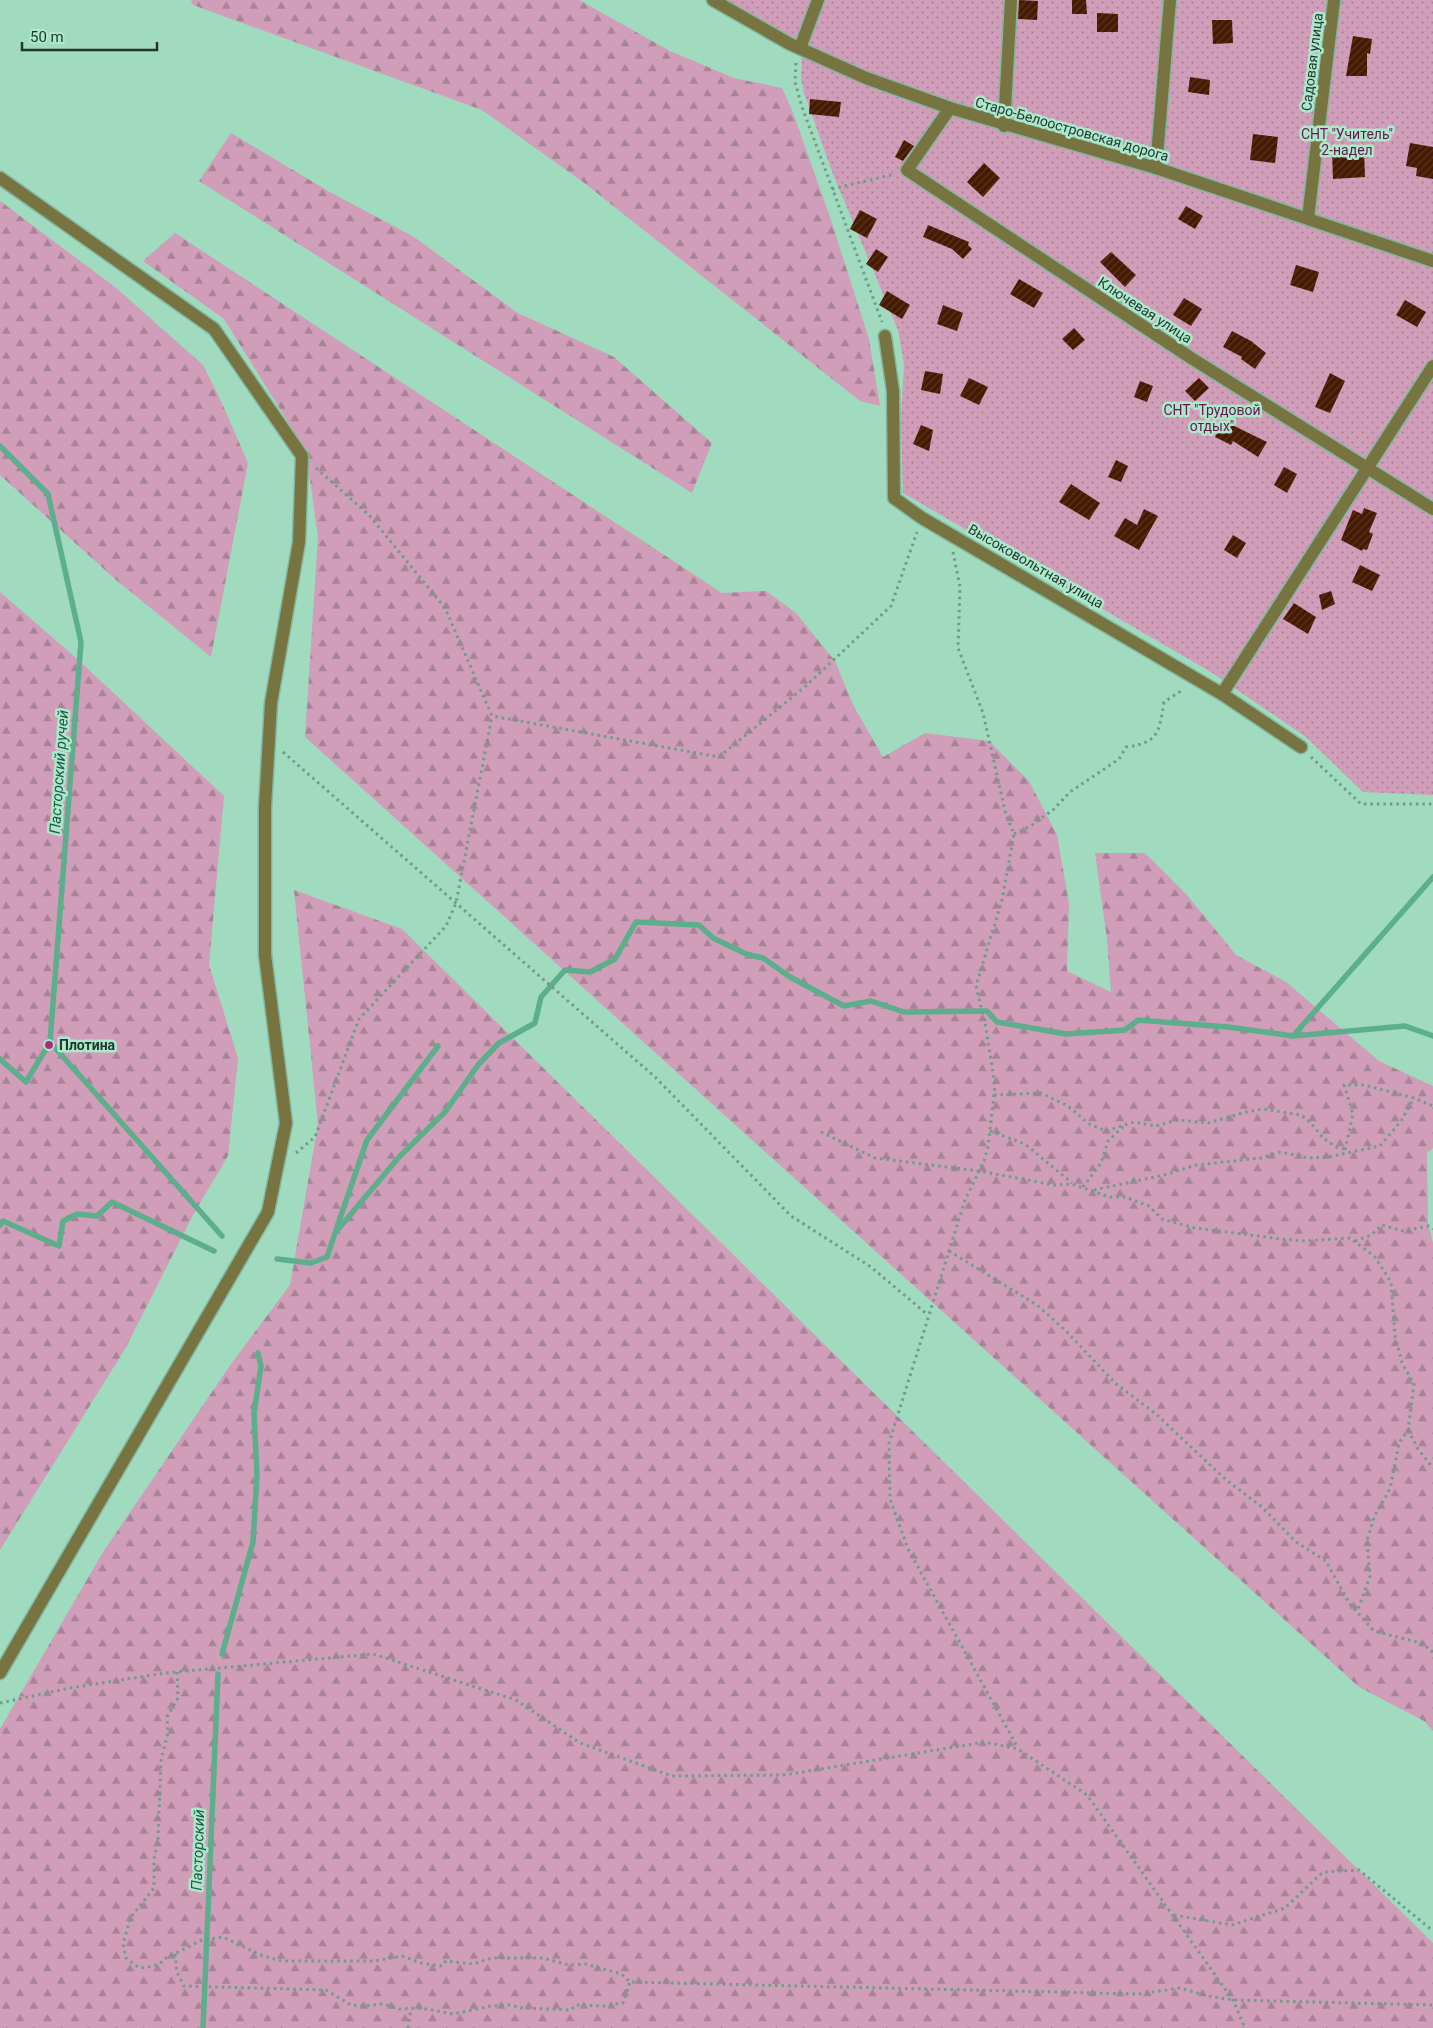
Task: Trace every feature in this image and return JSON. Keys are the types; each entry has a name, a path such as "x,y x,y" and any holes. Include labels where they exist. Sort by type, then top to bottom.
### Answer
{"street":[{"name":"Старо-Белоостровская дорога","path":"713,0 800,48 866,78 1004,126 1156,168 1433,261"},
{"path":"800,48 818,0"},
{"path":"1004,126 1011,0"},
{"path":"1156,168 1170,0"},
{"name":"Садовая улица","path":"1308,218 1334,0"},
{"path":"907,170 950,108"},
{"name":"Ключевая улица","path":"907,170 1191,358 1433,509"},
{"path":"0,178 214,329 302,456 299,542 271,703 265,807 266,955 286,1123 268,1212 0,1673"},
{"name":"Высоковольтная улица","path":"885,336 893,391 894,498 922,518 1198,679 1301,748"},
{"path":"1222,694 1433,366"}],"path":[{"path":"800,48 796,64 796,82 802,107 882,319 885,336"},
{"path":"832,189 907,170"},
{"path":"277,1167 315,1138 358,1019 446,926 456,904 492,716 445,608 369,515 302,456"},
{"path":"492,716 719,757 807,684 891,606 922,518"},
{"path":"949,533 960,587 958,648 983,712 1006,815 1014,834 1002,900 976,986 977,999 986,1028 995,1086 988,1147 980,1171 965,1200 889,1443 890,1498 908,1548 1018,1749"},
{"path":"1014,834 1029,827 1053,810 1070,792 1119,759 1126,747 1142,745 1151,741 1159,729 1164,702 1198,679"},
{"path":"269,740 655,1077 791,1216 871,1267 928,1315"},
{"path":"1301,748 1361,804 1432,804"},
{"path":"1345,1151 1352,1114 1344,1085 1364,1085 1414,1098 1433,1106"},
{"path":"994,1095 1041,1094 1068,1106 1089,1124 1106,1130 1134,1122 1156,1126 1177,1120 1208,1123 1263,1109 1301,1115 1311,1123 1323,1138 1345,1151"},
{"path":"1094,1190 1196,1166 1261,1158 1280,1152 1309,1158 1380,1146 1401,1121 1414,1098"},
{"path":"1083,1187 1101,1163 1108,1141 1125,1125"},
{"path":"990,1130 1025,1144 1072,1184"},
{"path":"821,1132 875,1158 980,1171 1054,1185 1072,1184 1094,1190 1109,1197 1125,1197 1149,1206 1162,1219 1212,1231 1306,1241 1350,1238 1375,1257 1391,1282 1395,1336 1402,1363 1414,1384 1408,1430 1399,1443 1390,1489 1375,1515 1367,1540 1370,1576 1358,1612"},
{"path":"1355,1241 1371,1235 1382,1225 1404,1231 1429,1226 1433,1229"},
{"path":"949,1251 1037,1305 1067,1332 1115,1383 1156,1414 1225,1479 1262,1507 1296,1542 1326,1562 1349,1603 1374,1631 1422,1642 1433,1652"},
{"path":"1408,1430 1418,1449 1433,1468"},
{"path":"0,1704 70,1688 177,1672 373,1654 516,1700 580,1743 672,1776 784,1775 985,1742 1018,1749 1087,1795 1233,2000 1245,2028"},
{"path":"177,1672 178,1698 167,1717 168,1733 161,1760 158,1840 154,1859 154,1888 131,1917 123,1944 126,1958 138,1967 146,1968 159,1964 202,1940 223,1937 263,1956 282,1960 376,1961 402,1956 421,1963 442,1966 446,1960 473,1964 492,1958 537,1958 570,1965 585,1964 621,1974 630,1982 1140,1994 1180,1988 1208,1996 1233,2000 1433,2005"},
{"path":"1173,1915 1232,1925 1285,1908 1323,1872 1359,1870 1433,1932"},
{"path":"175,1954 177,1972 184,1986 326,1990 351,2005 383,2004 453,2014 491,2006 509,2005 546,2010 571,2010 576,2005 603,2006 624,2003 630,1982"},
{"path":"408,2028 411,2009"}],"green space":[{"path":"191,0 579,0 670,51 734,78 782,88 792,110 829,214 869,339 880,406 860,401 583,182 482,110 193,5"},
{"name":"СНТ \"Трудовой отдых\"","path":"713,0 1433,0 1433,795 1363,792 1306,737 1211,672 903,493 901,421 904,364 898,330 833,174 804,93 801,78 802,56"},
{"path":"231,133 328,191 414,237 518,313 614,357 712,443 692,493 199,181"},
{"path":"0,201 115,287 203,365 221,401 248,463 211,657 115,579 0,475"},
{"path":"175,233 722,593 766,591 796,613 835,661 853,705 883,757 925,733 989,741 1029,781 1057,835 1069,903 1067,971 1111,992 1107,939 1095,853 1145,853 1187,895 1236,955 1286,982 1379,1061 1433,1086 1433,1148 1427,1153 1428,1223 1433,1243 1433,1731 1424,1721 1359,1687 305,737 318,537 306,451 224,319 143,261"},
{"path":"0,592 75,657 224,796 209,965 238,1058 228,1156 193,1215 125,1349 0,1550"},
{"path":"294,890 402,929 1433,1943 1433,2028 0,2028 0,1729 103,1552 231,1364 290,1285 318,1124"}],"building":[{"path":"1019,0 1038,1 1037,20 1018,19"},
{"path":"1072,0 1086,0 1087,14 1072,14"},
{"path":"1097,13 1118,14 1118,32 1097,32"},
{"path":"1212,20 1232,20 1233,43 1213,44"},
{"path":"1353,36 1372,39 1370,54 1367,53 1367,76 1346,76"},
{"path":"1190,77 1210,80 1209,95 1188,92"},
{"path":"810,99 841,102 839,117 809,114"},
{"path":"1253,134 1278,137 1275,163 1250,160"},
{"path":"904,140 914,146 903,161 895,157"},
{"path":"1410,143 1433,147 1433,179 1416,176 1417,168 1406,166"},
{"path":"1364,149 1365,177 1333,179 1332,151"},
{"path":"984,163 1000,178 983,197 967,182"},
{"path":"1186,206 1203,216 1195,229 1178,219"},
{"path":"860,210 877,219 867,238 850,229"},
{"path":"928,225 969,242 968,245 972,249 963,259 952,249 923,237"},
{"path":"876,249 888,257 878,272 866,264"},
{"path":"1111,252 1136,275 1125,287 1100,262"},
{"path":"1296,265 1319,272 1313,292 1290,285"},
{"path":"1019,279 1043,293 1034,308 1010,294"},
{"path":"887,291 910,305 902,319 879,305"},
{"path":"1184,298 1202,309 1191,326 1173,315"},
{"path":"1405,300 1426,312 1417,327 1396,315"},
{"path":"943,305 963,313 957,331 937,324"},
{"path":"1074,328 1085,340 1073,350 1062,339"},
{"path":"1232,331 1251,341 1266,353 1255,369 1241,359 1242,357 1223,347"},
{"path":"925,371 943,374 940,394 921,390"},
{"path":"1330,373 1345,381 1330,413 1315,407"},
{"path":"969,378 988,387 979,405 960,396"},
{"path":"1199,378 1209,388 1195,401 1185,391"},
{"path":"1140,381 1153,386 1147,402 1134,397"},
{"path":"1224,421 1267,442 1258,457 1233,441 1231,445 1215,437"},
{"path":"921,425 933,430 929,451 913,444"},
{"path":"1116,460 1128,466 1121,482 1108,477"},
{"path":"1284,467 1297,474 1287,493 1274,485"},
{"path":"1071,484 1100,503 1089,520 1059,502"},
{"path":"1364,508 1377,513 1369,532 1373,534 1367,550 1363,549 1362,551 1341,540 1353,510 1362,514"},
{"path":"1144,509 1158,516 1139,550 1114,536 1125,518 1137,525"},
{"path":"1233,535 1246,543 1237,558 1224,550"},
{"path":"1360,565 1380,575 1372,591 1352,582"},
{"path":"1331,591 1335,604 1322,610 1319,595"},
{"path":"1294,603 1316,617 1308,634 1283,619"}],"waterway":[{"name":"Пасторский ручей","path":"0,446 48,494 81,642 50,1042 26,1082 0,1059"},
{"path":"277,1259 311,1263 327,1257 335,1233 399,1157 445,1112 478,1065 499,1043 535,1023 541,997 565,970 590,972 615,959 636,922 699,925 713,938 746,954 763,958 790,977 844,1006 871,1001 904,1012 987,1011 997,1022 1066,1034 1125,1030 1138,1020 1228,1027 1293,1036 1433,877"},
{"path":"1293,1036 1405,1026 1433,1036"},
{"path":"50,1042 222,1236"},
{"path":"336,1230 367,1140 438,1046"},
{"path":"0,1225 3,1221 59,1246 63,1221 77,1214 97,1216 112,1202 214,1251"},
{"path":"222,1654 253,1542 257,1475 254,1413 261,1366 258,1353"},
{"name":"Пасторский","path":"203,2028 218,1674"}],"place":[{"name":"Плотина","path":"49,1045"}],"park label":[{"name":"СНТ \"Учитель\" 2-надел","path":"1347,142"}]}
